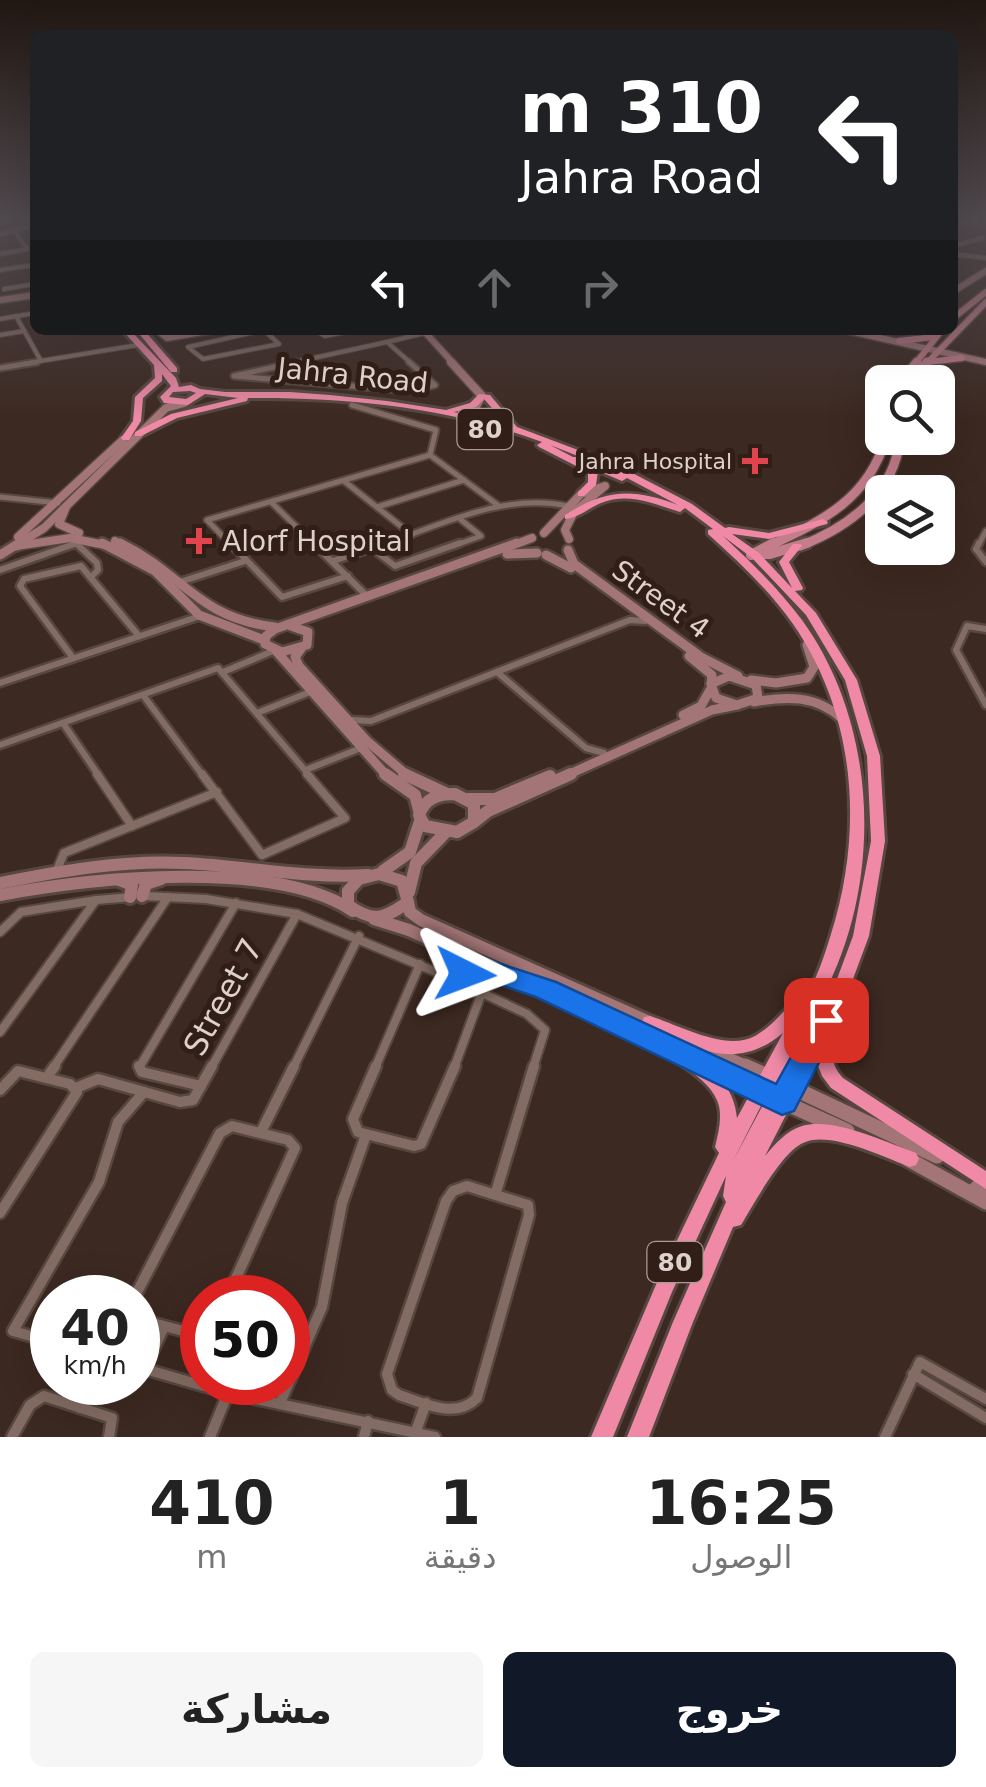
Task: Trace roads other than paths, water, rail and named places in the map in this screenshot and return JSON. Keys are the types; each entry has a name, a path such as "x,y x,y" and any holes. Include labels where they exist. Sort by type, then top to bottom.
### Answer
{"highway":[{"path":"131,335 198,390 188,402"},
{"path":"126,438 137,422 139,398 160,376 143,335"},
{"path":"153,355 173,380 168,393"},
{"name":"80","path":"168,393 198,390"},
{"name":"Jahra Road","path":"198,390 324,396 414,410 524,432 635,475 718,526 806,608 850,675 879,773 874,876 841,992 698,1212 602,1431"},
{"name":"80","path":"168,393 188,402"},
{"path":"414,410 465,408 485,397 501,417 524,432"},
{"path":"138,434 185,413 264,398"},
{"name":"Jahra Road","path":"188,402 264,398 414,410"},
{"name":"Jahra Road","path":"470,421 540,444 633,484 686,513"},
{"path":"540,444 593,471 593,482 581,494"},
{"path":"568,512 620,492 646,496 686,513 748,554"},
{"path":"718,526 769,536 824,522"},
{"path":"797,546 784,562 806,608"},
{"name":"Jahra Road","path":"638,1437 730,1213 775,1089 830,980 828,970 848,904 858,842 859,797 852,748 831,676 800,622 748,554"},
{"path":"647,1028 722,1046 755,1047 774,1036 828,970"},
{"path":"841,992 821,1049 829,1076 983,1190"},
{"path":"647,1028 709,1076 729,1102 729,1130 698,1212"},
{"path":"708,1259 792,1136 808,1130 838,1134 910,1160"}],"main road":[{"path":"958,314 986,292"},
{"path":"958,323 986,302"},
{"path":"897,343 924,342 941,335"},
{"path":"912,365 942,335"},
{"path":"944,335 951,349 963,356"},
{"path":"897,343 910,350 915,361"},
{"path":"925,365 930,350"},
{"path":"925,365 963,356"},
{"path":"748,554 824,522 868,486 882,455"},
{"path":"748,554 774,555 797,546 852,517 865,504"},
{"path":"847,505 855,509 852,517"}],"street":[{"path":"3,287 9,299"},
{"path":"0,302 30,297"},
{"path":"0,302 30,297"},
{"path":"0,318 30,314"},
{"path":"16,316 41,362"},
{"path":"0,334 24,331"},
{"path":"242,335 188,347 203,359 278,344 269,335"},
{"path":"386,341 436,384 411,391 234,376 411,335"},
{"path":"427,335 485,397 484,408 470,421"},
{"path":"865,335 986,361"},
{"path":"872,335 897,343"},
{"path":"0,368 153,355"},
{"path":"267,366 280,378"},
{"path":"0,551 63,505 168,393"},
{"path":"16,546 166,408 188,402"},
{"path":"352,405 436,430 430,455"},
{"path":"430,455 499,506"},
{"path":"348,576 282,596 207,520 430,455"},
{"path":"343,480 412,535"},
{"path":"377,507 464,480"},
{"path":"264,640 286,626 544,533 568,512 606,487 596,485 581,494 568,512 565,526 569,544"},
{"path":"0,497 63,505"},
{"path":"333,561 499,506 532,500 568,512"},
{"path":"270,502 368,597"},
{"path":"63,505 59,524 79,539 97,564 98,570 91,577"},
{"path":"372,548 396,566 481,536 460,520"},
{"path":"976,550 986,531"},
{"path":"544,533 569,544"},
{"path":"0,551 46,536 132,548 218,616 286,626 310,636"},
{"path":"532,538 529,546 542,554"},
{"path":"0,570 79,539 140,560 200,616 264,640 310,692 408,778 468,799 495,799 604,753 697,709 722,677 738,676"},
{"path":"353,911 348,891 408,856 418,837 420,815 415,795 389,778 350,719 298,666 296,657 326,620 349,609 507,554 542,554 569,544"},
{"name":"Street 4","path":"569,544 574,564 702,657 751,680 798,682 814,667 807,645 776,593"},
{"path":"976,550 986,548"},
{"path":"976,550 986,562"},
{"name":"Street 4","path":"542,554 632,617 644,621 712,674 711,687"},
{"path":"179,583 245,561"},
{"path":"73,658 20,584 72,565 83,566 139,636"},
{"path":"0,683 200,616"},
{"path":"350,719 367,722 388,715 632,617"},
{"path":"984,701 956,650 967,626 986,629"},
{"path":"223,672 275,651 302,648"},
{"path":"0,745 143,694 218,668 308,769 345,818 262,855 143,694"},
{"path":"497,672 586,748 604,753"},
{"path":"751,680 760,694 753,702"},
{"path":"711,687 722,702 738,705"},
{"path":"984,701 986,688"},
{"path":"257,713 310,692"},
{"path":"852,748 841,718 825,705 792,698 712,710 445,833 416,863 408,897 410,912 983,1190"},
{"path":"308,769 364,742 369,726 388,715"},
{"path":"63,723 132,826"},
{"path":"586,748 586,761"},
{"path":"55,872 62,857 72,850 217,792"},
{"path":"420,815 429,799 447,794"},
{"path":"468,799 476,809 474,822"},
{"path":"420,815 445,833"},
{"path":"72,850 81,874"},
{"path":"0,895 81,874 180,863 316,879 394,876 408,897"},
{"path":"0,883 55,872 185,875 325,894 353,911 647,1028"},
{"path":"81,874 126,882 136,896"},
{"path":"136,896 152,880 185,875"},
{"path":"0,932 21,912 96,900 136,896 236,903 297,914 359,936 540,1022 545,1035 496,1192"},
{"path":"48,1077 168,897"},
{"path":"374,919 395,914 408,897"},
{"path":"0,1032 96,900"},
{"name":"Street 7","path":"236,903 138,1066 160,1078 201,1086 297,914"},
{"path":"261,1132 359,936"},
{"path":"439,943 455,958 453,979"},
{"path":"420,964 353,1119 353,1130 414,1146 426,1138 482,992"},
{"path":"453,979 475,969 510,975"},
{"path":"0,1090 15,1072 48,1077 76,1088 95,1078 188,1102 201,1086"},
{"path":"45,1275 99,1182 118,1122 160,1078"},
{"path":"0,1213 76,1096 76,1088"},
{"path":"775,1089 910,1160 983,1190"},
{"path":"146,1275 220,1133 232,1126 292,1142 294,1152 238,1275"},
{"path":"310,1335 322,1308 342,1203 366,1134"},
{"path":"468,1186 496,1192 524,1201 529,1215 476,1398 462,1411 392,1390 387,1374 450,1194 468,1186"},
{"path":"30,1301 13,1330 30,1335"},
{"path":"160,1326 180,1331"},
{"path":"160,1334 164,1327"},
{"path":"885,1437 920,1362 986,1398"},
{"path":"914,1374 986,1418"},
{"path":"12,1437 30,1405 40,1396 112,1418 109,1437"},
{"path":"416,1431 426,1403"},
{"path":"210,1437 223,1405"},
{"path":"285,1405 435,1437"},
{"path":"364,1437 368,1422"}],"place":[{"name":"Jahra Hospital","path":"755,461"},
{"name":"Alorf Hospital","path":"199,541"}]}
